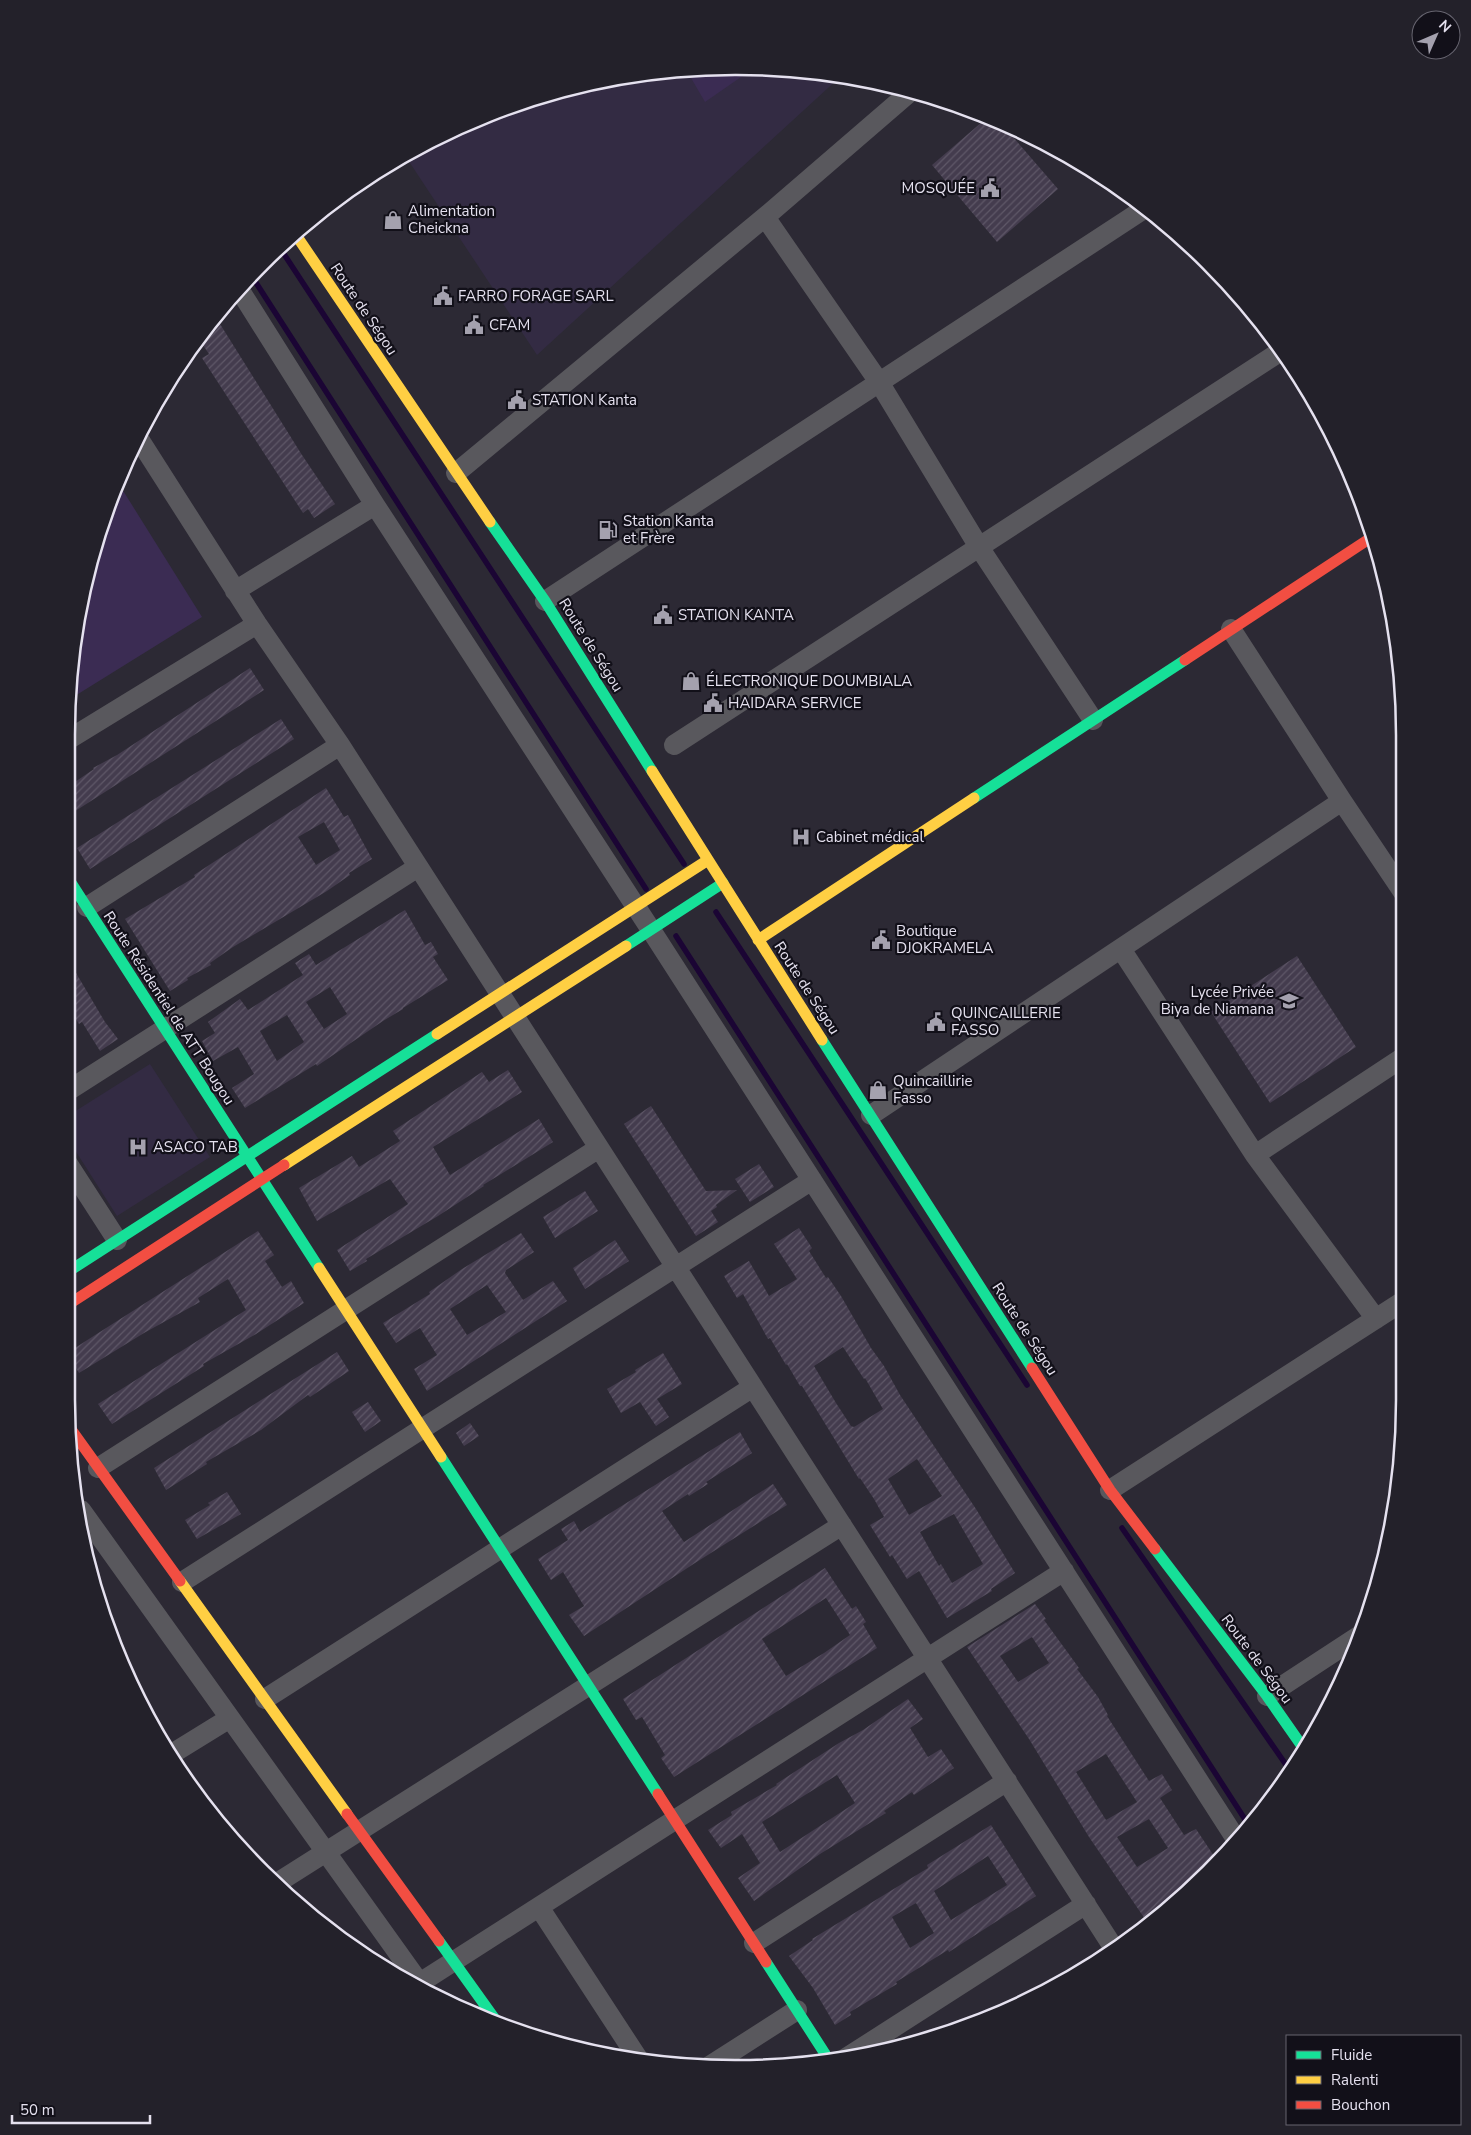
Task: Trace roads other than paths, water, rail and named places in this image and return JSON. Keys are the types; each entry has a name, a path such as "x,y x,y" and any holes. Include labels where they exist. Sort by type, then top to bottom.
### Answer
{"main road":[{"name":"Route de Ségou","path":"299,240 456,473 545,601 724,883 758,940 1110,1490 1267,1696 1300,1743"},
{"path":"758,940 1366,541"},
{"path":"75,1267 708,860"},
{"path":"75,1300 724,883"},
{"name":"Route Résidentiel de ATT Bougou","path":"75,890 825,2054"},
{"path":"76,1436 490,2013"}],"street":[{"path":"456,473 765,217 904,97"},
{"path":"545,601 1139,212"},
{"path":"765,217 879,382 979,547 1093,720"},
{"path":"243,295 375,505 636,906 1233,1834"},
{"path":"674,745 1275,355"},
{"path":"142,444 257,624 340,745 1111,1943"},
{"path":"235,590 375,505"},
{"path":"75,735 257,624"},
{"path":"1231,629 1342,802 1396,882"},
{"path":"86,907 340,745"},
{"path":"871,1115 1342,802"},
{"path":"75,1086 418,867"},
{"path":"1121,949 1255,1155 1376,1319"},
{"path":"1255,1155 1396,1062"},
{"path":"98,1468 599,1148"},
{"path":"75,1175 117,1240"},
{"path":"182,1582 812,1180"},
{"path":"1110,1490 1396,1306"},
{"path":"265,1700 753,1387"},
{"path":"86,1517 414,1977"},
{"path":"282,1880 842,1525"},
{"path":"426,1983 452,1962 1064,1571"},
{"path":"1267,1696 1350,1642"},
{"path":"176,1751 230,1718"},
{"path":"754,1943 1007,1781"},
{"path":"863,2047 1086,1904"},
{"path":"539,1906 633,2051"},
{"path":"719,2060 796,2010"}],"waterway":[{"path":"284,254 684,864"},
{"path":"255,282 646,889"},
{"path":"716,912 1027,1385"},
{"path":"676,936 1245,1820"},
{"path":"1122,1528 1286,1765"}],"place":[{"name":"MOSQUÉE","path":"990,188"},
{"name":"Alimentation Cheickna","path":"393,220"},
{"name":"FARRO FORAGE SARL","path":"443,296"},
{"name":"CFAM","path":"474,325"},
{"name":"STATION Kanta","path":"517,400"},
{"name":"Station Kanta et Frère","path":"608,530"},
{"name":"STATION KANTA","path":"663,615"},
{"name":"ÉLECTRONIQUE DOUMBIALA","path":"691,681"},
{"name":"HAIDARA SERVICE","path":"713,703"},
{"name":"Cabinet médical","path":"801,837"},
{"name":"Boutique DJOKRAMELA","path":"881,940"},
{"name":"Lycée Privée Biya de Niamana","path":"1289,1001"},
{"name":"QUINCAILLERIE FASSO","path":"936,1022"},
{"name":"Quincaillirie Fasso","path":"878,1090"},
{"name":"ASACO TAB","path":"138,1147"}]}
